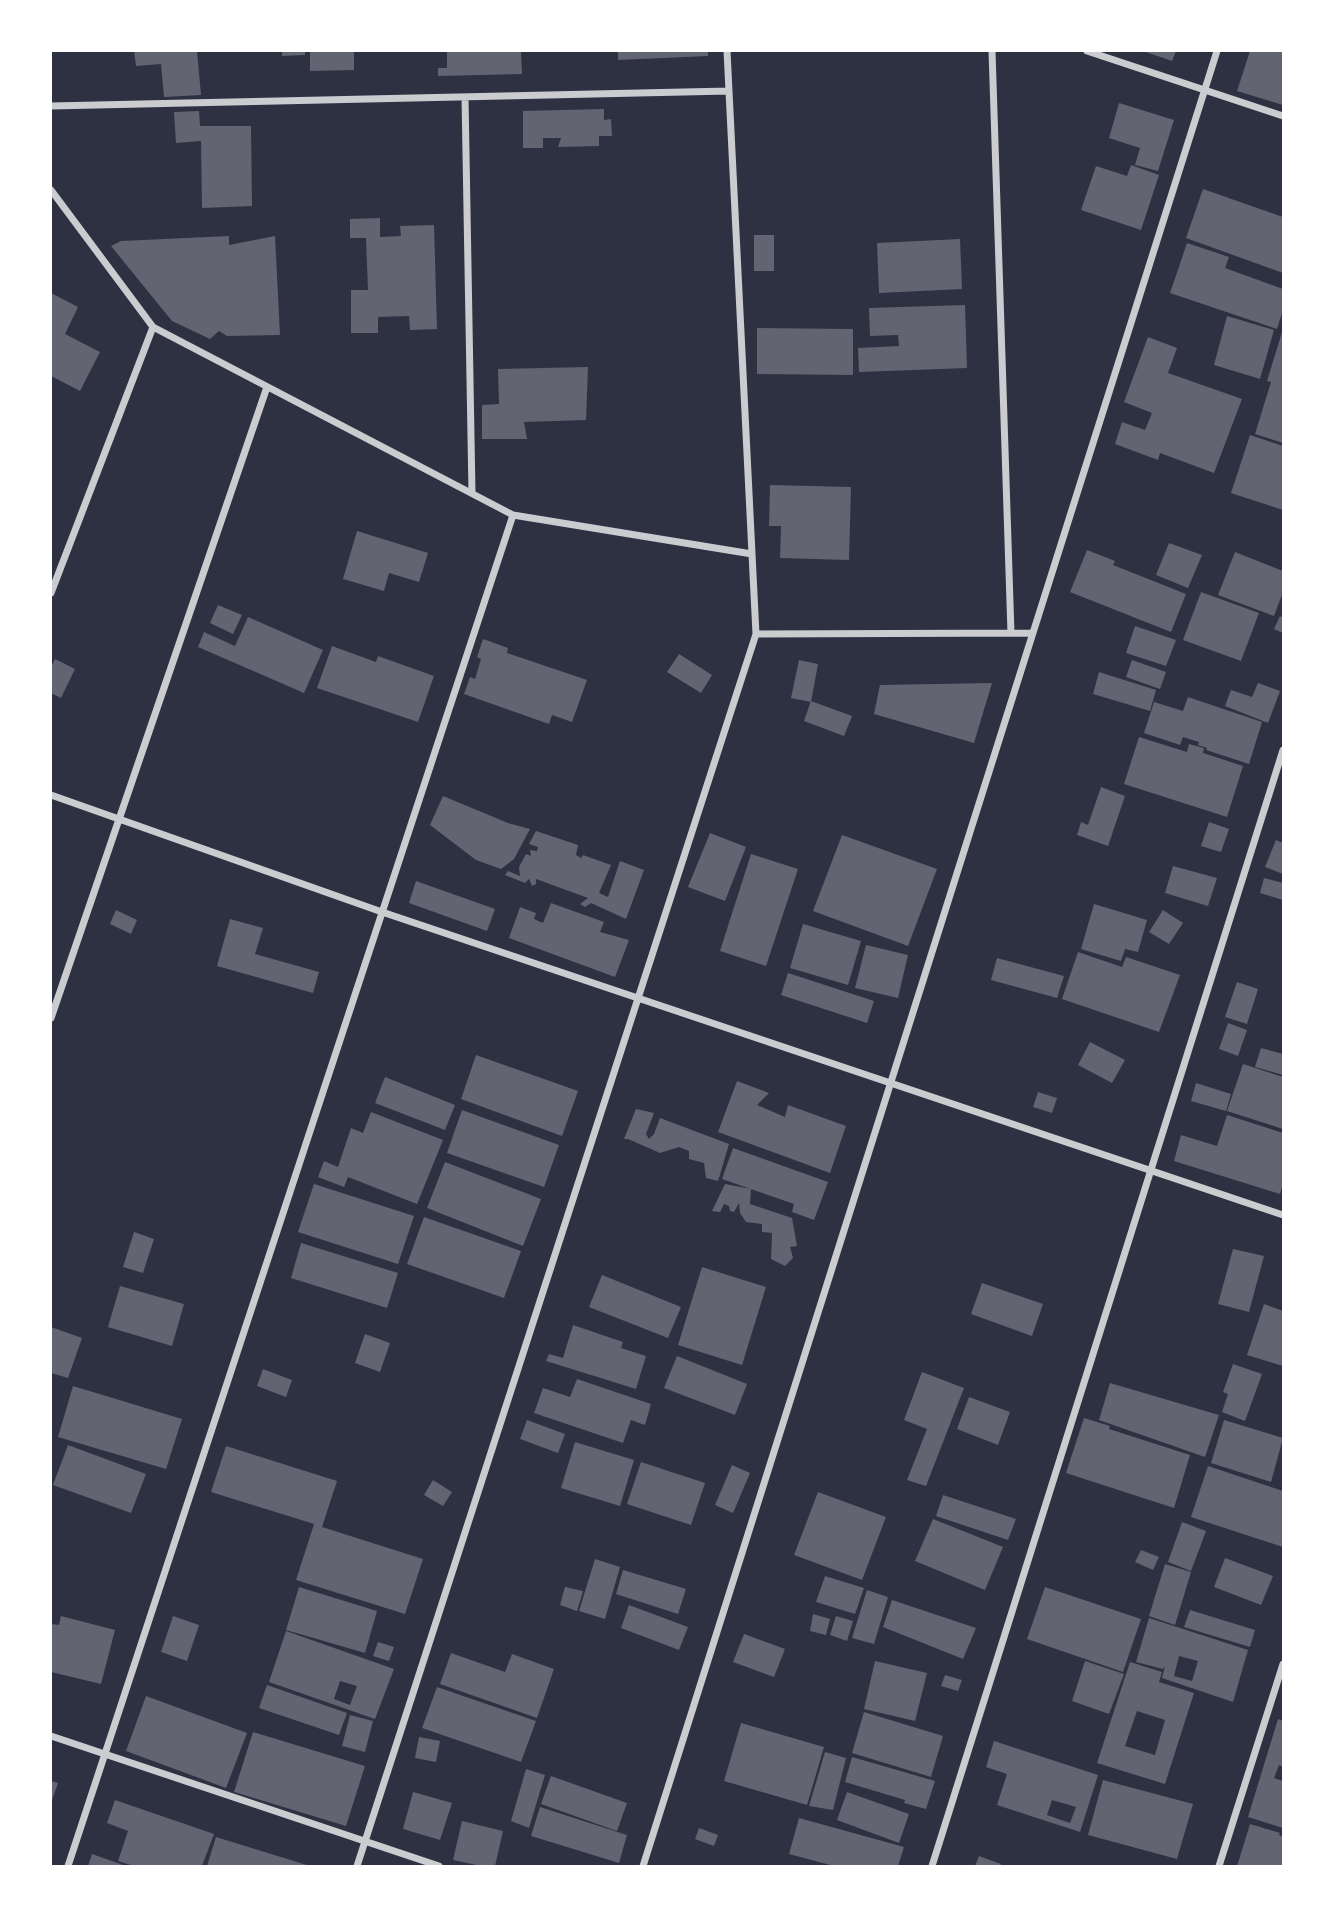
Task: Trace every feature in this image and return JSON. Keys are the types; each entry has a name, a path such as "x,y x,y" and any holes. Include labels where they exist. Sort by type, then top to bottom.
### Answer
{"street":[{"path":"357,1866 756,634 727,51"},
{"path":"992,51 1012,633"},
{"path":"1087,51 1283,116"},
{"path":"643,1866 1217,51"},
{"path":"51,106 729,91"},
{"path":"465,97 472,494"},
{"path":"51,190 153,327 472,494 513,515 752,554"},
{"path":"51,593 153,327"},
{"path":"51,1018 267,387"},
{"path":"68,1866 513,515"},
{"path":"756,634 1033,633"},
{"path":"932,1866 1283,750"},
{"path":"51,795 383,912 1283,1215"},
{"path":"1219,1866 1283,1664"},
{"path":"51,1736 439,1866"}],"building":[{"path":"134,51 197,51 201,95 164,97 161,64 136,66"},
{"path":"282,51 305,51 305,55 282,56"},
{"path":"310,51 354,51 354,70 310,71"},
{"path":"447,51 521,51 522,74 438,76 438,68 447,68"},
{"path":"618,51 708,51 708,56 618,60"},
{"path":"1143,51 1176,51 1172,61"},
{"path":"1250,51 1283,51 1283,105 1237,91"},
{"path":"1119,103 1174,120 1158,171 1135,165 1140,148 1109,138"},
{"path":"604,109 604,120 611,119 612,136 599,136 599,146 558,147 561,138 543,138 543,148 523,148 523,111"},
{"path":"199,111 200,126 251,126 252,206 202,208 201,141 176,143 174,112"},
{"path":"1131,165 1159,175 1141,230 1081,210 1096,166 1127,176"},
{"path":"1203,189 1283,217 1283,273 1186,238"},
{"path":"380,218 380,237 401,236 400,226 434,225 437,329 410,330 409,316 378,317 378,333 351,333 351,290 368,290 366,238 350,238 350,219"},
{"path":"754,235 774,235 774,271 754,271"},
{"path":"229,236 229,245 275,236 280,335 227,336 219,331 210,339 172,321 111,246 121,241"},
{"path":"960,239 962,289 879,293 877,243"},
{"path":"1187,243 1229,257 1225,268 1283,289 1283,310 1277,329 1170,293"},
{"path":"51,293 78,307 65,334 100,352 80,391 51,376"},
{"path":"965,305 967,368 859,372 858,348 899,346 898,335 870,336 869,308"},
{"path":"1227,316 1274,330 1260,379 1214,365"},
{"path":"757,328 853,329 853,375 757,374"},
{"path":"1283,329 1283,443 1255,434"},
{"path":"1148,337 1177,348 1168,373 1242,399 1214,473 1160,453 1158,460 1115,444 1122,422 1145,430 1152,413 1124,402"},
{"path":"588,367 586,420 524,422 527,439 482,439 482,405 499,404 498,369"},
{"path":"1250,435 1283,446 1283,510 1231,493"},
{"path":"770,485 851,487 849,560 780,558 781,526 769,526"},
{"path":"357,531 428,553 419,582 389,573 384,591 343,579"},
{"path":"1169,543 1202,555 1188,588 1156,575"},
{"path":"1087,550 1115,561 1113,565 1186,594 1171,632 1070,592"},
{"path":"1235,552 1283,571 1283,592 1274,616 1218,595"},
{"path":"1201,592 1259,613 1241,661 1183,640"},
{"path":"218,605 242,615 233,634 210,623"},
{"path":"1280,616 1283,618 1283,633 1274,629"},
{"path":"248,617 323,650 304,693 198,647 204,632 235,646"},
{"path":"1135,626 1176,640 1166,666 1126,653"},
{"path":"483,639 508,648 507,653 587,680 572,722 552,715 549,724 464,694 470,677 475,679 481,659 477,657"},
{"path":"332,646 376,662 378,656 434,676 418,722 317,688"},
{"path":"679,654 712,675 701,693 667,672"},
{"path":"55,659 75,669 61,698 51,693 51,667"},
{"path":"799,660 818,664 811,702 791,698"},
{"path":"1132,660 1166,672 1160,689 1126,677"},
{"path":"1099,672 1156,690 1150,711 1093,694"},
{"path":"992,683 974,743 874,714 880,685"},
{"path":"1258,683 1280,691 1268,723 1225,706 1231,690 1252,697"},
{"path":"1188,697 1262,722 1249,764 1206,750 1207,748 1198,745 1199,742 1183,737 1180,745 1144,733 1154,702 1183,711"},
{"path":"811,701 852,716 844,736 804,721"},
{"path":"1139,737 1187,752 1189,744 1204,748 1203,753 1243,766 1227,817 1124,784"},
{"path":"1101,787 1125,796 1108,846 1077,835 1081,822 1088,825"},
{"path":"443,796 508,823 530,829 514,859 501,869 476,860 430,825"},
{"path":"1209,822 1229,829 1221,852 1201,846"},
{"path":"536,831 578,845 576,855 581,858 583,855 611,865 599,893 608,897 620,861 644,870 626,919 591,903 585,907 580,904 588,898 536,879 536,884 532,886 529,879 525,883 505,875 508,871 520,876 519,867 526,854 531,856 530,850 537,851 538,847 529,844"},
{"path":"710,833 746,847 725,901 688,887"},
{"path":"842,835 937,869 908,946 813,911"},
{"path":"1276,840 1283,843 1283,874 1265,867"},
{"path":"751,854 798,869 766,966 720,951"},
{"path":"1173,866 1217,878 1208,906 1165,893"},
{"path":"1264,878 1283,883 1283,900 1260,893"},
{"path":"416,881 495,909 487,931 409,903"},
{"path":"551,903 604,922 600,932 629,940 615,977 509,938 520,907 536,913 534,919 543,923"},
{"path":"1094,904 1147,920 1138,952 1125,949 1121,961 1081,949"},
{"path":"116,910 137,920 131,934 110,924"},
{"path":"1163,910 1183,923 1169,944 1149,932"},
{"path":"230,919 263,928 255,954 319,972 313,993 217,966"},
{"path":"803,924 861,941 848,985 790,968"},
{"path":"866,945 908,955 898,998 855,988"},
{"path":"1078,952 1122,967 1126,957 1180,975 1159,1032 1062,999"},
{"path":"997,958 1064,976 1057,998 991,980"},
{"path":"788,973 874,1001 867,1023 781,995"},
{"path":"1237,982 1258,989 1247,1024 1225,1017"},
{"path":"1228,1023 1247,1030 1238,1056 1219,1049"},
{"path":"1090,1042 1125,1060 1112,1083 1078,1065"},
{"path":"1261,1048 1283,1054 1283,1075 1255,1067"},
{"path":"476,1055 578,1091 562,1136 461,1099"},
{"path":"1243,1064 1283,1077 1283,1129 1227,1111"},
{"path":"385,1077 455,1105 445,1130 375,1103"},
{"path":"737,1081 769,1093 757,1105 785,1117 788,1105 846,1126 830,1173 718,1132"},
{"path":"1196,1083 1231,1094 1226,1111 1191,1101"},
{"path":"1038,1092 1057,1098 1052,1113 1033,1107"},
{"path":"636,1109 654,1113 646,1134 649,1139 654,1134 660,1118 729,1144 718,1181 706,1178 704,1163 689,1159 689,1151 679,1147 660,1153 624,1139"},
{"path":"462,1110 559,1145 544,1187 447,1153"},
{"path":"371,1112 443,1140 417,1204 348,1177 344,1187 318,1177 324,1161 338,1167 351,1128 363,1133"},
{"path":"1227,1115 1283,1133 1283,1183 1280,1194 1174,1161 1181,1135 1217,1146"},
{"path":"733,1148 828,1182 814,1220 792,1212 794,1204 722,1179"},
{"path":"445,1162 541,1199 523,1246 427,1208"},
{"path":"314,1184 414,1216 398,1264 298,1232"},
{"path":"725,1184 751,1189 750,1204 792,1218 797,1246 790,1247 793,1258 785,1266 771,1259 772,1233 762,1232 762,1224 746,1222 740,1213 739,1203 734,1212 724,1204 720,1212 712,1211"},
{"path":"424,1217 521,1251 504,1298 407,1264"},
{"path":"134,1232 154,1239 143,1273 123,1267"},
{"path":"301,1243 398,1273 387,1308 291,1278"},
{"path":"1233,1249 1264,1256 1249,1312 1218,1304"},
{"path":"702,1267 766,1287 742,1365 678,1345"},
{"path":"602,1275 681,1307 668,1338 589,1307"},
{"path":"982,1283 1043,1304 1032,1336 971,1314"},
{"path":"120,1286 184,1304 172,1346 108,1327"},
{"path":"1264,1304 1283,1311 1283,1366 1247,1355"},
{"path":"573,1325 623,1342 621,1348 646,1356 636,1389 546,1361 549,1354 563,1358"},
{"path":"51,1327 82,1338 68,1378 51,1373"},
{"path":"365,1334 390,1343 380,1372 355,1363"},
{"path":"677,1356 747,1384 735,1415 664,1388"},
{"path":"1233,1364 1262,1374 1245,1421 1222,1412 1228,1394 1223,1392"},
{"path":"263,1369 292,1380 286,1397 257,1386"},
{"path":"922,1372 964,1388 926,1486 907,1480 927,1429 904,1420"},
{"path":"577,1379 651,1404 645,1425 631,1420 623,1443 534,1413 543,1388 570,1397"},
{"path":"1110,1383 1219,1415 1205,1457 1099,1420"},
{"path":"73,1386 182,1419 166,1469 58,1437"},
{"path":"969,1397 1010,1412 998,1445 957,1429"},
{"path":"1084,1418 1110,1426 1109,1429 1190,1455 1174,1508 1066,1473"},
{"path":"527,1420 565,1434 558,1453 520,1439"},
{"path":"1224,1420 1283,1438 1271,1482 1211,1463"},
{"path":"575,1442 634,1460 620,1506 561,1488"},
{"path":"68,1445 146,1474 131,1513 53,1485"},
{"path":"226,1446 337,1481 322,1527 423,1559 405,1614 296,1580 314,1524 211,1492"},
{"path":"641,1462 705,1483 691,1525 627,1504"},
{"path":"732,1465 750,1473 733,1513 715,1505"},
{"path":"1208,1466 1283,1491 1283,1547 1191,1517"},
{"path":"433,1480 452,1492 443,1506 424,1495"},
{"path":"818,1492 886,1517 862,1580 794,1555"},
{"path":"943,1495 1016,1519 1008,1540 936,1516"},
{"path":"933,1519 1003,1547 985,1590 915,1561"},
{"path":"1182,1522 1206,1531 1191,1571 1168,1562"},
{"path":"1141,1550 1159,1557 1153,1570 1135,1562"},
{"path":"1225,1558 1273,1576 1261,1605 1214,1587"},
{"path":"595,1559 620,1567 605,1619 579,1611"},
{"path":"1165,1564 1191,1572 1175,1625 1149,1616"},
{"path":"623,1570 686,1589 678,1614 616,1594"},
{"path":"825,1576 864,1588 855,1614 816,1602"},
{"path":"299,1587 377,1611 365,1653 286,1630"},
{"path":"565,1587 583,1591 577,1611 560,1605"},
{"path":"1045,1587 1141,1619 1123,1672 1027,1639"},
{"path":"867,1590 888,1597 874,1644 852,1638"},
{"path":"892,1600 976,1628 963,1659 883,1627"},
{"path":"629,1605 688,1627 679,1650 621,1628"},
{"path":"1190,1610 1255,1630 1250,1647 1184,1627"},
{"path":"813,1614 830,1619 826,1635 810,1631"},
{"path":"61,1616 115,1630 101,1684 51,1672 51,1624 59,1625"},
{"path":"173,1616 199,1625 187,1661 161,1652"},
{"path":"836,1616 853,1621 847,1641 830,1635"},
{"path":"1149,1618 1248,1650 1233,1702 1162,1678 1165,1666 1163,1669 1136,1662","holes":["1179,1656 1198,1661 1192,1681 1174,1676"]},
{"path":"286,1631 394,1669 375,1719 269,1682","holes":["340,1681 357,1686 350,1705 334,1699"]},
{"path":"744,1634 785,1649 774,1677 733,1662"},
{"path":"378,1642 394,1647 389,1661 373,1656"},
{"path":"451,1653 505,1672 512,1654 554,1669 537,1718 440,1684"},
{"path":"875,1661 927,1673 915,1721 864,1709"},
{"path":"1085,1661 1124,1674 1109,1714 1072,1701"},
{"path":"1130,1662 1162,1672 1159,1682 1194,1693 1165,1784 1097,1763","holes":["1137,1711 1165,1720 1155,1755 1125,1746"]},
{"path":"945,1675 962,1680 958,1691 941,1686"},
{"path":"267,1685 347,1713 339,1735 259,1708"},
{"path":"437,1687 536,1721 521,1762 422,1728"},
{"path":"146,1696 247,1733 226,1788 126,1751"},
{"path":"864,1712 943,1736 931,1777 852,1753"},
{"path":"350,1715 373,1721 365,1752 342,1746"},
{"path":"1278,1719 1283,1721 1283,1767 1279,1765 1274,1778 1283,1781 1283,1828 1248,1817"},
{"path":"741,1723 824,1747 807,1805 724,1781"},
{"path":"253,1732 365,1766 346,1826 234,1792"},
{"path":"419,1737 440,1741 436,1762 415,1758"},
{"path":"994,1741 1098,1775 1080,1832 997,1805 1007,1774 986,1767","holes":["1052,1800 1076,1807 1070,1823 1047,1815"]},
{"path":"825,1752 846,1758 833,1810 809,1806"},
{"path":"852,1757 935,1781 926,1809 845,1782"},
{"path":"526,1769 545,1775 529,1828 511,1821"},
{"path":"551,1776 627,1803 617,1831 541,1804"},
{"path":"1103,1780 1193,1804 1177,1859 1088,1835"},
{"path":"51,1781 58,1783 51,1803"},
{"path":"413,1792 452,1803 440,1840 403,1829"},
{"path":"847,1792 909,1814 899,1843 837,1820"},
{"path":"115,1800 214,1834 202,1866 134,1866 118,1861 128,1831 107,1823"},
{"path":"540,1807 627,1835 619,1863 531,1836"},
{"path":"799,1818 904,1847 898,1866 834,1866 789,1854"},
{"path":"462,1821 503,1831 495,1866 453,1860"},
{"path":"1250,1824 1280,1833 1283,1837 1283,1866 1237,1866"},
{"path":"699,1828 718,1835 714,1846 695,1839"},
{"path":"216,1837 310,1866 207,1866"},
{"path":"92,1854 126,1866 88,1866"},
{"path":"979,1856 1001,1864 975,1866"}]}
